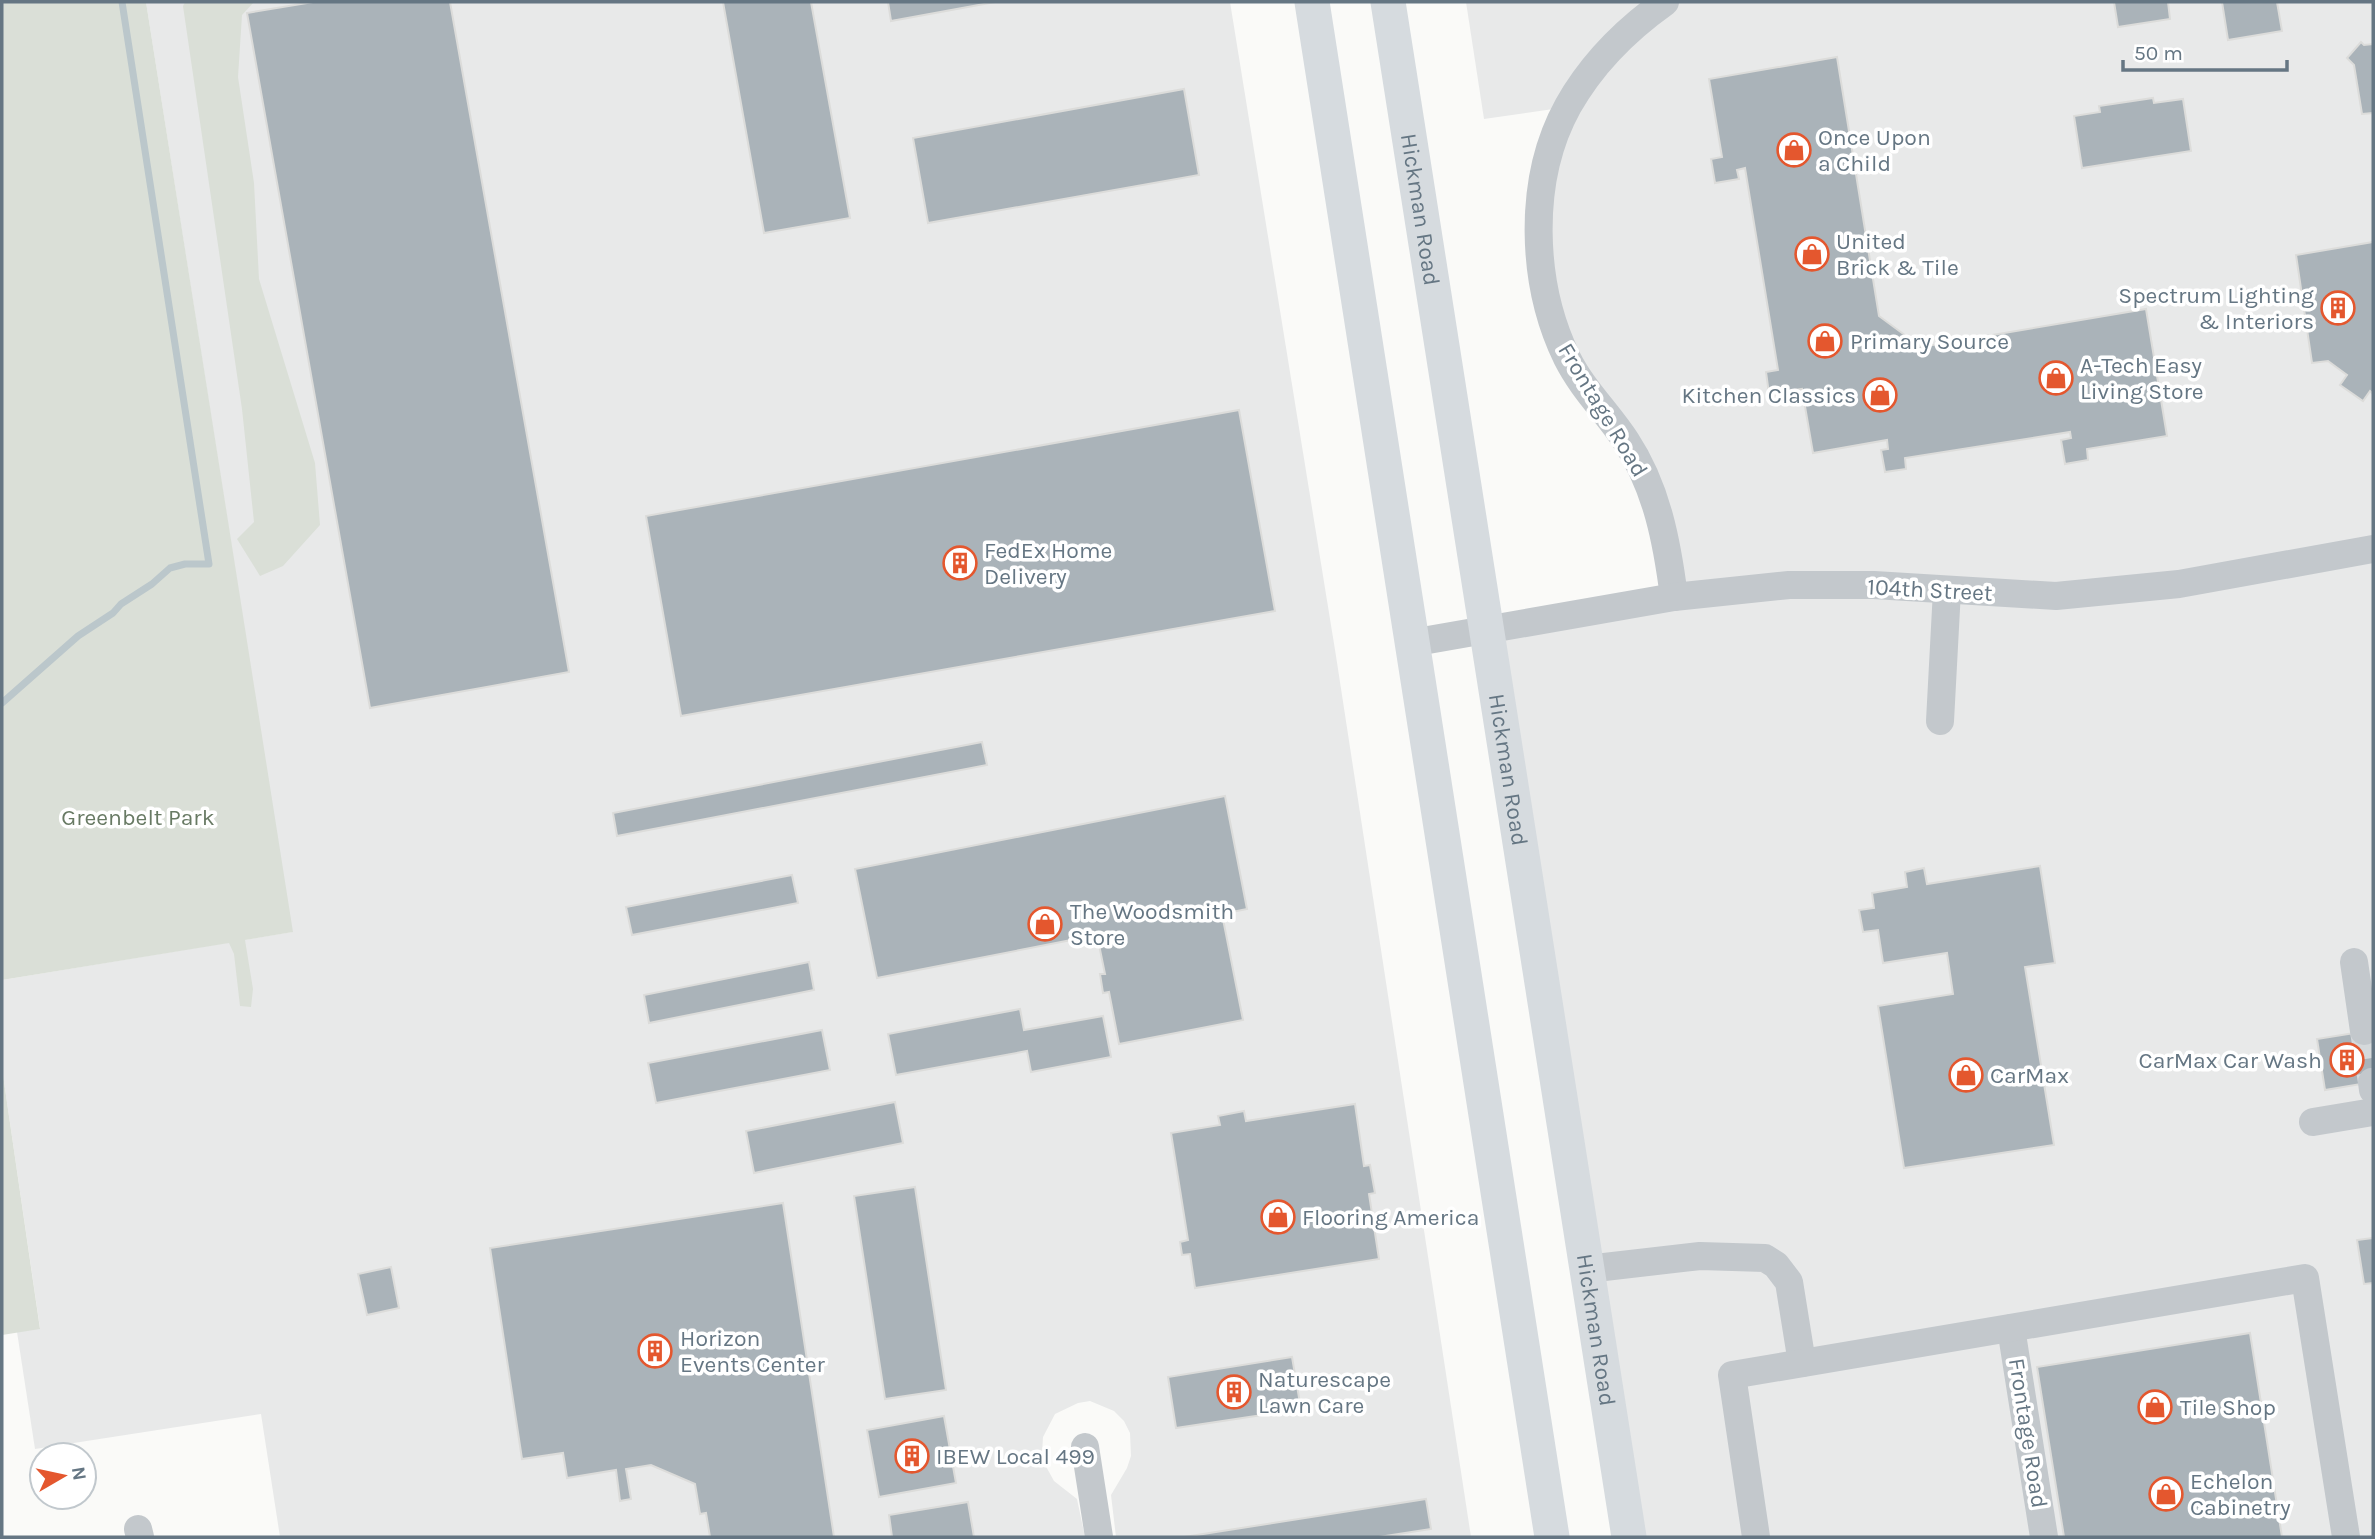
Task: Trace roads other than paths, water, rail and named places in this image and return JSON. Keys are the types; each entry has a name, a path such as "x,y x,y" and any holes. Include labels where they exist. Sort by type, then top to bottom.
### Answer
{"main road":[{"path":"1312,2 1552,1537"},
{"name":"Hickman Road","path":"1388,2 1629,1537"}],"street":[{"name":"Frontage Road","path":"1665,2 1637,22 1595,67 1567,107 1547,167 1539,209 1538,238 1544,295 1552,323 1568,359 1584,389 1626,441 1654,495 1668,548 1674,597"},
{"name":"104th Street","path":"1411,643 1674,597 1789,585 1874,585 2056,596 2091,594 2179,583 2373,549"},
{"path":"1940,721 1947,590"},
{"path":"2354,962 2364,1031"},
{"path":"2314,1122 2373,1112"},
{"path":"1587,1269 1700,1256 1765,1258 1776,1265 1789,1282 1802,1363"},
{"path":"1756,1537 1732,1375 2305,1278 2346,1537"},
{"name":"Frontage Road","path":"2011,1328 2044,1537"},
{"path":"1085,1447 1099,1537"}],"waterway":[{"path":"2,703 78,636 113,613 121,604 152,584 170,568 185,564 209,564 122,2"}],"tunnel":[{"path":"2364,1031 2372,1082"}],"place":[{"name":"Once Upon a Child","path":"1794,150"},
{"name":"United Brick & Tile","path":"1812,254"},
{"name":"Spectrum Lighting & Interiors","path":"2338,308"},
{"name":"Primary Source","path":"1825,341"},
{"name":"A-Tech Easy Living Store","path":"2056,378"},
{"name":"Kitchen Classics","path":"1880,395"},
{"name":"FedEx Home Delivery","path":"960,563"},
{"name":"The Woodsmith Store","path":"1045,924"},
{"name":"CarMax Car Wash","path":"2347,1060"},
{"name":"CarMax","path":"1966,1075"},
{"name":"Flooring America","path":"1278,1217"},
{"name":"Horizon Events Center","path":"655,1351"},
{"name":"Naturescape Lawn Care","path":"1234,1392"},
{"name":"Tile Shop","path":"2155,1407"},
{"name":"IBEW Local 499","path":"912,1456"},
{"name":"Echelon Cabinetry","path":"2166,1494"}],"park label":[{"name":"Greenbelt Park","path":"138,817"}]}
